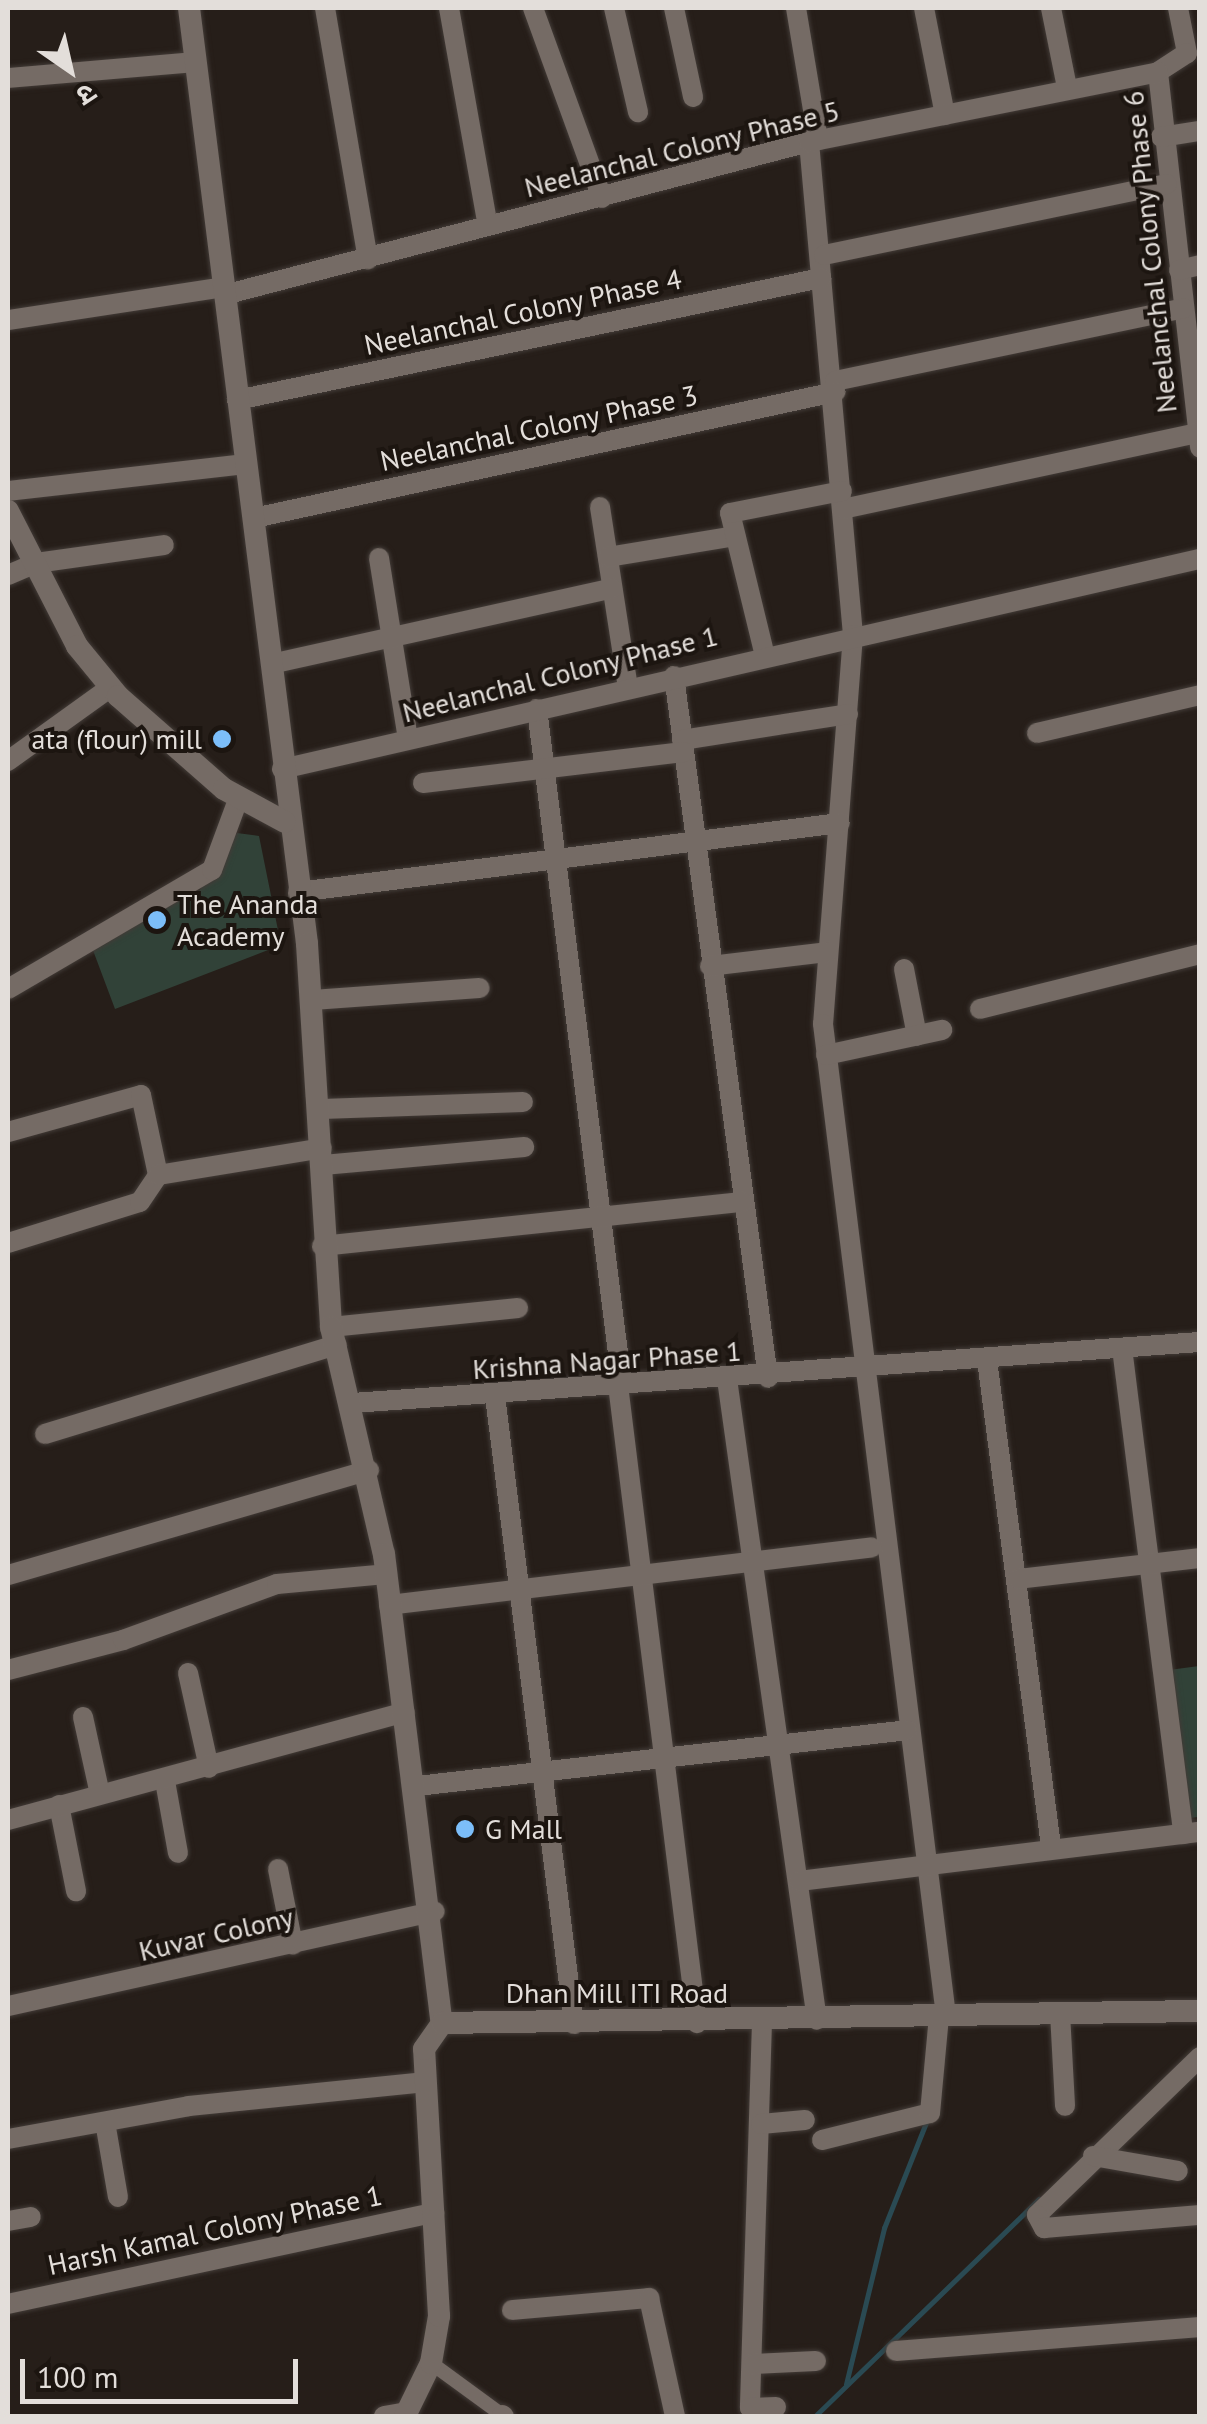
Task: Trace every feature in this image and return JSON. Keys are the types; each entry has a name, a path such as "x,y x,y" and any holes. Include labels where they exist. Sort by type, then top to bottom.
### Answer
{"street":[{"path":"189,8 237,400 275,663 285,822 312,1000 322,1109 322,1246 334,1336 369,1470 435,1911 442,2024 424,2049 434,2213 431,2363 399,2415"},
{"path":"325,8 368,259"},
{"path":"449,8 488,226"},
{"path":"533,8 602,198"},
{"path":"614,8 638,112"},
{"path":"674,8 694,97"},
{"path":"796,8 814,141 853,636 828,952 826,1055 943,2016 930,2113 822,2140"},
{"path":"924,8 945,114"},
{"path":"1051,8 1067,87"},
{"name":"Neelanchal Colony Phase 6","path":"1178,8 1193,52 1158,72 1161,137 1167,184 1189,268 1183,308 1198,440"},
{"path":"8,78 194,62"},
{"name":"Neelanchal Colony Phase 5","path":"8,320 224,291 368,259 814,141 1067,87 1158,72"},
{"path":"1161,137 1200,131"},
{"path":"824,255 1167,184"},
{"name":"Neelanchal Colony Phase 4","path":"237,400 822,278"},
{"name":"Neelanchal Colony Phase 3","path":"254,518 1183,308"},
{"path":"764,652 730,513 843,500 1198,440"},
{"path":"8,491 246,464"},
{"path":"600,507 628,688"},
{"path":"8,510 77,646 111,687 239,797 285,822"},
{"path":"608,557 735,536"},
{"path":"8,576 36,563 164,544"},
{"path":"379,558 408,739"},
{"name":"Neelanchal Colony Phase 1","path":"282,769 764,652 1200,559"},
{"path":"275,663 612,588"},
{"path":"674,676 768,1378"},
{"path":"8,761 111,687"},
{"path":"1037,733 1200,696"},
{"path":"538,709 602,1220 638,1575 697,2023"},
{"path":"422,783 682,746 848,714"},
{"path":"8,990 212,870 239,797"},
{"path":"298,892 840,823"},
{"path":"710,966 828,952"},
{"path":"980,1009 1200,954"},
{"path":"904,968 917,1036"},
{"path":"312,1000 480,988"},
{"path":"826,1055 942,1030"},
{"path":"8,1132 141,1094 158,1175 140,1202 8,1244"},
{"path":"322,1109 523,1102"},
{"path":"158,1175 322,1156 524,1147"},
{"path":"322,1246 602,1220 742,1202"},
{"path":"45,1434 334,1336 518,1308"},
{"name":"Krishna Nagar Phase 1","path":"354,1403 768,1378 1200,1342"},
{"path":"799,1881 1191,1833 1147,1564 1122,1348"},
{"path":"987,1360 1052,1849"},
{"path":"727,1380 818,2020"},
{"path":"495,1396 574,2024"},
{"path":"8,1574 369,1470"},
{"path":"390,1605 872,1547"},
{"path":"1018,1579 1200,1558"},
{"path":"8,1670 123,1640 277,1584 386,1574"},
{"path":"188,1673 209,1768"},
{"path":"8,1820 100,1794 165,1781 405,1712"},
{"path":"83,1717 100,1794"},
{"path":"417,1786 544,1776 907,1730"},
{"path":"165,1781 178,1853"},
{"path":"59,1805 76,1891"},
{"path":"278,1868 293,1945"},
{"name":"Kuvar Colony","path":"8,2006 435,1911"},
{"name":"Dhan Mill ITI Road","path":"442,2024 762,2022 1200,2011"},
{"path":"1060,2013 1065,2106"},
{"path":"762,2022 750,2408 776,2406"},
{"path":"1200,2057 1093,2156 1037,2215 1044,2228 1200,2215"},
{"path":"8,2139 105,2122 426,2082"},
{"path":"761,2124 805,2120"},
{"path":"105,2122 118,2197"},
{"path":"1093,2156 1178,2170"},
{"name":"Harsh Kamal Colony Phase 1","path":"8,2304 434,2213"},
{"path":"8,2221 31,2217"},
{"path":"512,2310 650,2298 675,2416"},
{"path":"896,2351 1200,2326"},
{"path":"753,2364 816,2360"},
{"path":"431,2363 503,2416"}],"green space":[{"path":"237,833 259,836 281,945 115,1009 91,945 199,891"},
{"path":"1199,1666 1199,1817 1189,1818 1169,1670"}],"waterway":[{"path":"846,2384 884,2228 927,2120"},
{"path":"815,2416 1039,2199"}],"place":[{"name":"ata (flour) mill","path":"222,739"},
{"name":"The Ananda Academy","path":"157,920"},
{"name":"G Mall","path":"465,1829"}]}
